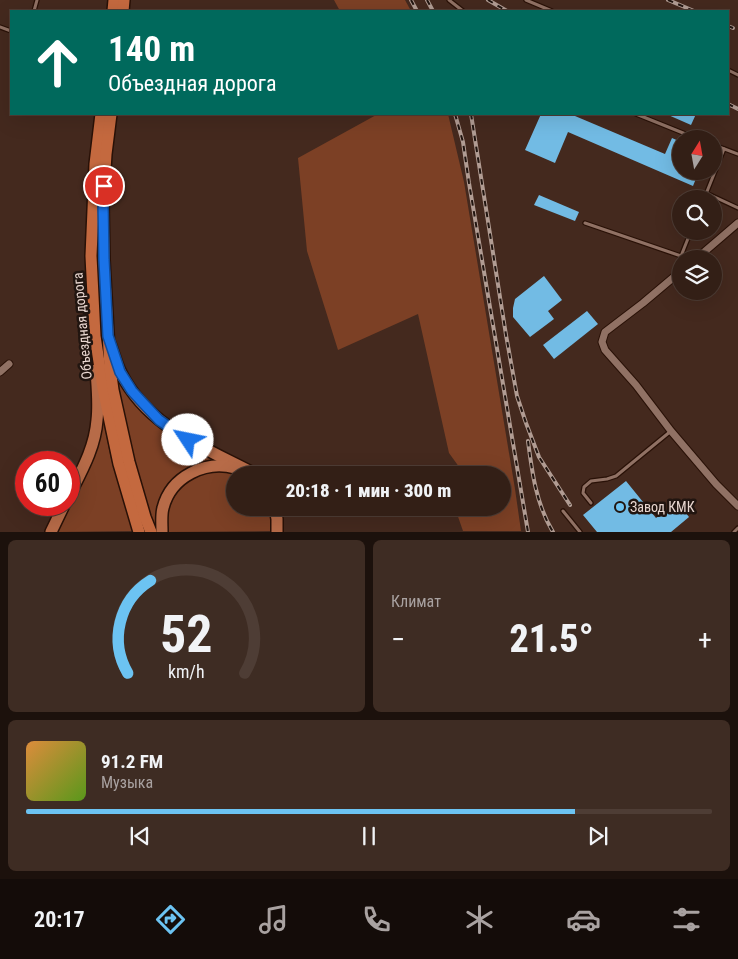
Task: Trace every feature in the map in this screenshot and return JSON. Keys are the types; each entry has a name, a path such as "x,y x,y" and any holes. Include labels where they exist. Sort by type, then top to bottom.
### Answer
{"highway":[{"name":"Объездная дорога","path":"101,115 95,164 91,256 95,336 118,464 139,532"},
{"name":"Объездная дорога","path":"111,115 103,202 108,336 112,383 129,462 151,532"}],"main road":[{"path":"80,474 87,460 96,431 98,410 95,336"},
{"path":"108,336 120,372 132,391 150,411 167,426 188,440 237,466"},
{"path":"162,532 163,508 166,499 175,485 189,474 205,467 230,466"},
{"path":"51,532 59,516"},
{"path":"277,516 277,532"}],"street":[{"path":"706,250 738,223"},
{"path":"672,279 605,332 602,342 604,350 636,385 716,484 738,506"},
{"path":"0,372 10,364"}],"lane":[{"path":"449,0 461,10"},
{"path":"526,0 550,10"},
{"path":"638,115 676,130"},
{"path":"707,190 724,149 738,154"},
{"path":"722,200 738,208"},
{"path":"585,223 672,253"},
{"path":"591,503 583,493 584,487 591,481 616,476 671,430"},
{"path":"563,510 580,532"},
{"path":"734,532 738,528"}],"shaded area":[{"path":"334,0 405,0 410,10 339,10"},
{"path":"376,115 448,115 464,182 515,489 521,531 463,531 458,516 511,516 511,466 458,466 449,453 418,314 338,350 307,251 298,158"},
{"path":"116,372 154,423 175,438 219,460 179,473 167,484 162,496 158,531 154,531 143,492"},
{"path":"102,415 111,459 133,531 57,532 65,516 80,516 80,488 94,454"},
{"path":"208,470 226,471 226,516 270,516 271,531 167,532 166,515 170,502 184,482"}],"building":[{"path":"541,115 576,115 665,154 672,138 672,177 568,132 555,163 525,150"},
{"path":"668,115 696,115 691,125"},
{"path":"679,180 695,180 693,186"},
{"path":"539,195 579,212 575,221 534,205"},
{"path":"544,276 562,300 548,311 554,319 530,337 513,317 515,299"},
{"path":"587,311 598,324 554,359 543,345"},
{"name":"Завод КМК","path":"626,481 656,518 677,502 689,517 671,532 597,532 583,515"}],"railway":[{"path":"411,0 416,10"},
{"path":"427,0 432,10"},
{"path":"488,0 505,10"},
{"path":"668,0 692,10"},
{"path":"729,26 733,28"},
{"path":"729,104 738,109"},
{"path":"455,115 463,142 528,532"},
{"path":"471,115 517,396 539,457 570,505"},
{"path":"528,441 533,476 542,510 553,532"}],"place":[{"name":"Завод КМК","path":"620,507"}],"route":[{"path":"104,186 104,260 108,336 120,372 132,391 159,420 188,440"}]}
